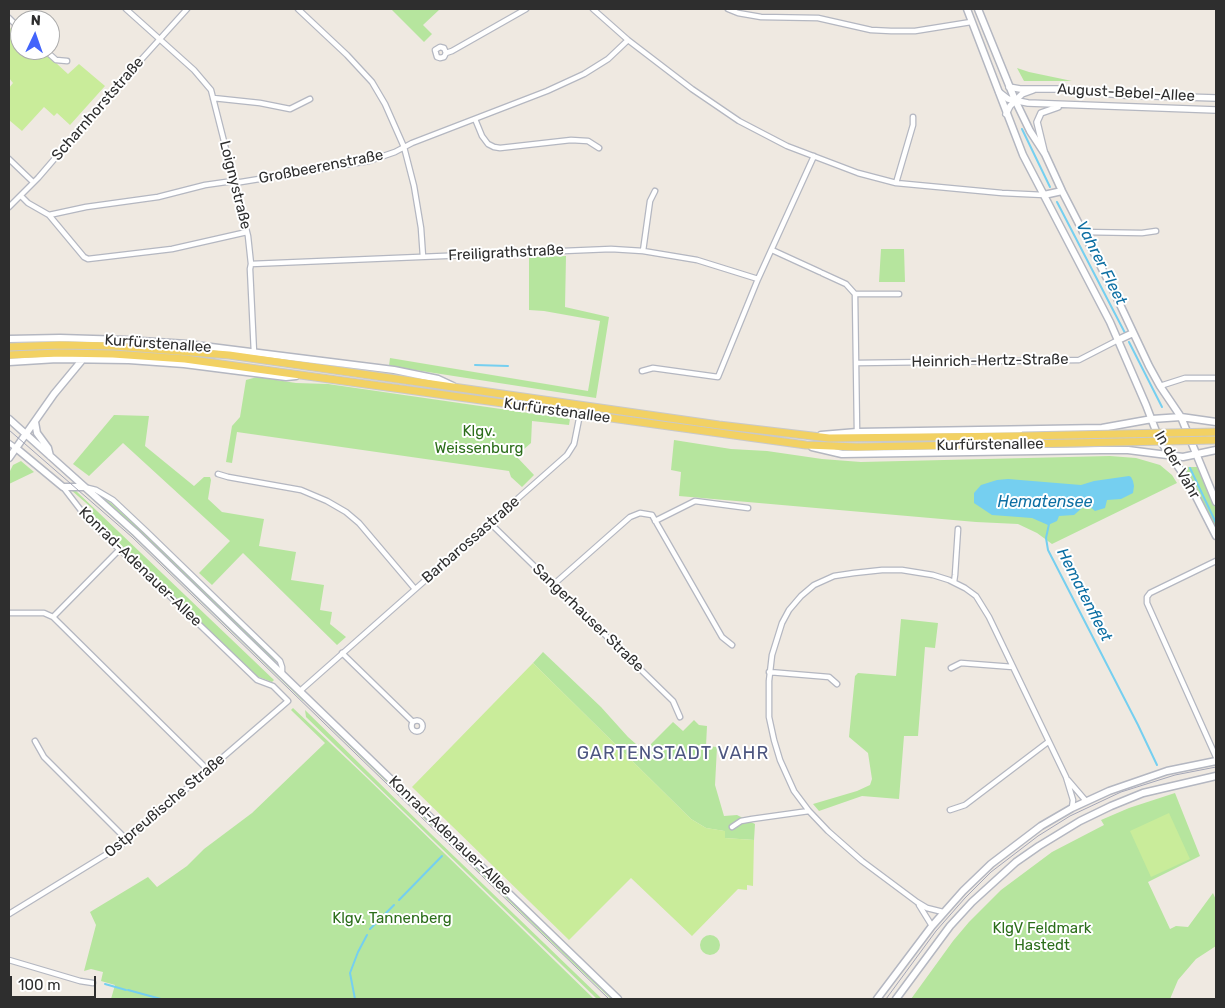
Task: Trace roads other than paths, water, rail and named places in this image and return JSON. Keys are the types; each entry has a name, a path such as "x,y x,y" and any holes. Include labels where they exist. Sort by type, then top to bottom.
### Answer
{"main road":[{"path":"967,9 995,87 1023,155 1110,322 1126,337"},
{"path":"978,9 1015,100 1045,154 1082,232 1116,296 1126,337"},
{"path":"1044,195 1062,191"},
{"name":"In der Vahr","path":"1126,337 1181,417 1216,502"},
{"name":"In der Vahr","path":"1126,337 1158,439 1188,481 1216,536"},
{"name":"Kurfürstenallee","path":"9,339 60,338 186,344 394,370 438,379 454,387"},
{"name":"Kurfürstenallee","path":"9,347 60,345 114,350 806,445 857,447 1216,440"},
{"name":"Kurfürstenallee","path":"9,355 114,350 229,356 719,425 811,436 866,439 1216,432"},
{"path":"9,458 54,394 83,359"},
{"name":"Kurfürstenallee","path":"9,362 83,359 184,364 286,378 307,375"},
{"name":"Kurfürstenallee","path":"811,436 857,432 1102,428 1152,419 1181,417 1216,422"},
{"name":"Konrad-Adenauer-Allee","path":"9,419 50,458 136,533 618,999"},
{"path":"35,422 37,433 48,448 50,458"},
{"name":"Kurfürstenallee","path":"806,445 842,454 1128,450 1183,457 1216,450"},
{"name":"Konrad-Adenauer-Allee","path":"16,448 63,488 84,487"},
{"path":"877,999 943,912 984,870 1041,826 1072,808 1109,791 1153,775 1216,762"},
{"path":"896,999 950,926 972,902 1016,862 1080,821 1111,806 1142,793 1216,776"}],"street":[{"name":"Loignystraße","path":"126,9 194,70 211,90 247,232 251,264 254,352"},
{"name":"Scharnhorststraße","path":"9,207 187,9"},
{"path":"298,9 347,54 372,82 385,104 404,147 418,208 423,257"},
{"path":"446,53 526,9"},
{"path":"593,9 628,40 692,89 738,121 773,139 814,156 858,173 896,183 1044,195"},
{"path":"728,9 738,13 761,17 818,18 871,30 891,32 915,31 971,22"},
{"name":"Großbeerenstraße","path":"49,215 158,197 205,185 270,178 369,161 547,91 595,69 618,51 628,40"},
{"path":"56,60 67,61"},
{"name":"August-Bebel-Allee","path":"1009,86 1035,90 1059,89 1122,95 1216,98"},
{"path":"995,87 1008,99 1015,100 1006,114"},
{"name":"August-Bebel-Allee","path":"1015,100 1022,94 1035,90"},
{"path":"1121,107 1122,95"},
{"path":"213,98 260,103 290,109 310,99"},
{"name":"August-Bebel-Allee","path":"1015,100 1028,103 1065,105 1216,110"},
{"name":"August-Bebel-Allee","path":"1045,154 1037,122 1039,115 1051,108 1065,105"},
{"path":"896,183 913,125 913,117"},
{"path":"475,119 482,136 488,144 494,147 500,148 571,140 588,141 599,148"},
{"path":"642,371 653,368 718,377 758,279 814,156"},
{"path":"9,159 33,182"},
{"path":"643,250 650,202 655,191"},
{"path":"20,196 49,215 84,258 88,259 172,249 247,232"},
{"path":"1082,232 1142,233 1156,231"},
{"name":"Freiligrathstraße","path":"251,264 587,249 643,250 697,260 758,279"},
{"path":"772,250 846,284 855,294 857,432"},
{"path":"855,294 899,294"},
{"name":"Heinrich-Hertz-Straße","path":"857,363 1079,360 1126,337"},
{"path":"1160,386 1185,378 1216,378"},
{"name":"Barbarossastraße","path":"300,691 567,456 574,444 580,414"},
{"name":"Konrad-Adenauer-Allee","path":"9,443 16,448"},
{"path":"218,474 301,490 327,501 346,512 359,523 415,589"},
{"name":"Konrad-Adenauer-Allee","path":"63,488 83,513 257,680 273,686 288,701"},
{"path":"655,521 694,501 748,508"},
{"path":"553,584 630,517 640,513 652,515 722,637 732,645"},
{"name":"Sangerhauser Straße","path":"490,523 673,701 680,717"},
{"path":"954,582 958,529"},
{"path":"53,616 120,549"},
{"path":"1216,561 1150,593 1147,597 1147,603 1216,757"},
{"path":"943,912 927,908 917,902 842,845 809,811 794,790 776,746 769,717 769,672 774,648 786,615 801,596 814,585 834,576 854,573 882,570 920,572 954,582 977,597 989,617 1066,777 1073,800 1072,808"},
{"path":"9,613 44,613 53,616 209,771"},
{"path":"342,653 413,722"},
{"path":"951,668 961,663 1012,667"},
{"path":"769,672 829,677 837,684"},
{"name":"Ostpreußische Straße","path":"9,914 112,852 209,771 288,701"},
{"path":"35,741 44,757 127,840"},
{"path":"950,810 964,805 1048,742"},
{"path":"1066,777 1086,801"},
{"path":"732,827 741,821 752,818 809,811"},
{"path":"917,902 932,926"},
{"path":"9,960 80,981 93,982"}],"water":[{"name":"Hematensee","path":"1129,476 1133,481 1133,493 1121,499 1107,500 1105,508 1095,511 1089,506 1082,508 1074,515 1059,516 1057,521 1048,525 1032,518 992,515 974,503 974,493 981,485 997,480 1008,479 1081,485 1094,481"}],"waterway":[{"name":"Vahrer Fleet","path":"1022,129 1050,187"},
{"name":"Vahrer Fleet","path":"1057,202 1125,333"},
{"name":"Vahrer Fleet","path":"1129,342 1162,407"},
{"path":"475,365 508,366"},
{"name":"Vahrer Fleet","path":"1190,468 1216,523"},
{"name":"Hematenfleet","path":"1049,524 1046,538 1048,550 1157,765"},
{"path":"399,900 442,856"},
{"path":"370,929 394,905"},
{"path":"355,999 350,973 367,935"},
{"path":"105,984 126,990"},
{"path":"128,990 161,999"}],"tram line":[{"path":"9,430 132,537 609,999"},
{"path":"886,999 936,931 965,898 991,872 1038,836 1070,816 1121,792 1175,775 1216,767"}],"district":[{"name":"GARTENSTADT VAHR","path":"673,754"}],"park label":[{"name":"Klgv. Weissenburg","path":"479,440"},
{"name":"Klgv. Tannenberg","path":"392,919"},
{"name":"KlgV Feldmark Hastedt","path":"1042,938"}]}
